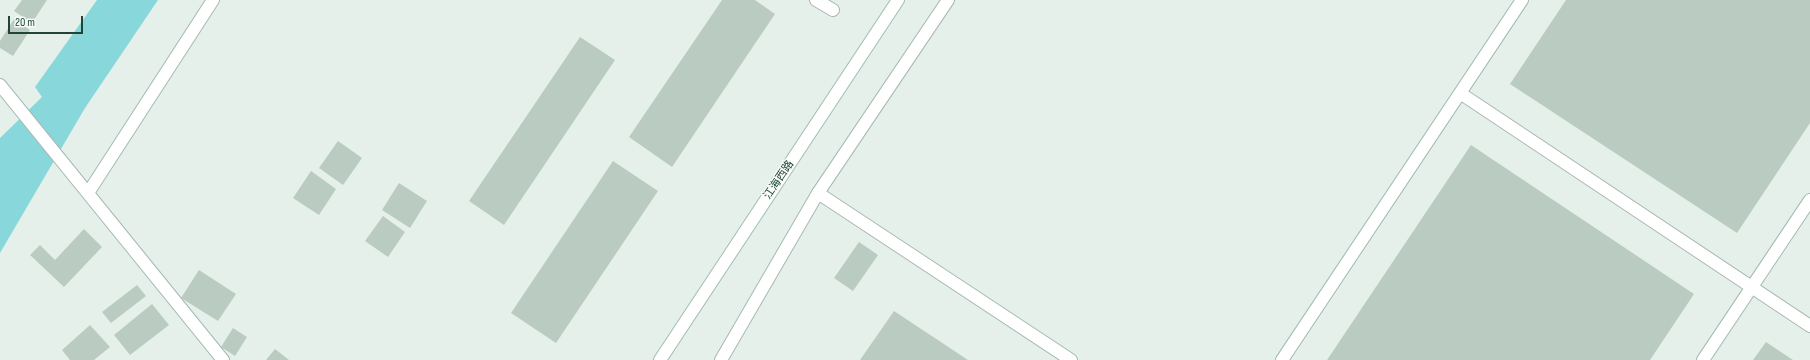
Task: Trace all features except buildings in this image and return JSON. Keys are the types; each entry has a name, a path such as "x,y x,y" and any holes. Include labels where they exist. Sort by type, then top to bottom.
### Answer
{"street":[{"path":"88,193 213,0"},
{"path":"816,0 833,10"},
{"name":"江海西路","path":"660,360 898,0"},
{"path":"722,360 818,194 948,0"},
{"path":"1282,360 1522,0"},
{"path":"0,85 223,360"},
{"path":"1460,93 1810,326"},
{"path":"818,194 1071,360"},
{"path":"1703,360 1810,200"}],"water":[{"path":"97,0 158,0 85,108 0,253 0,138 42,97 35,87"}]}
